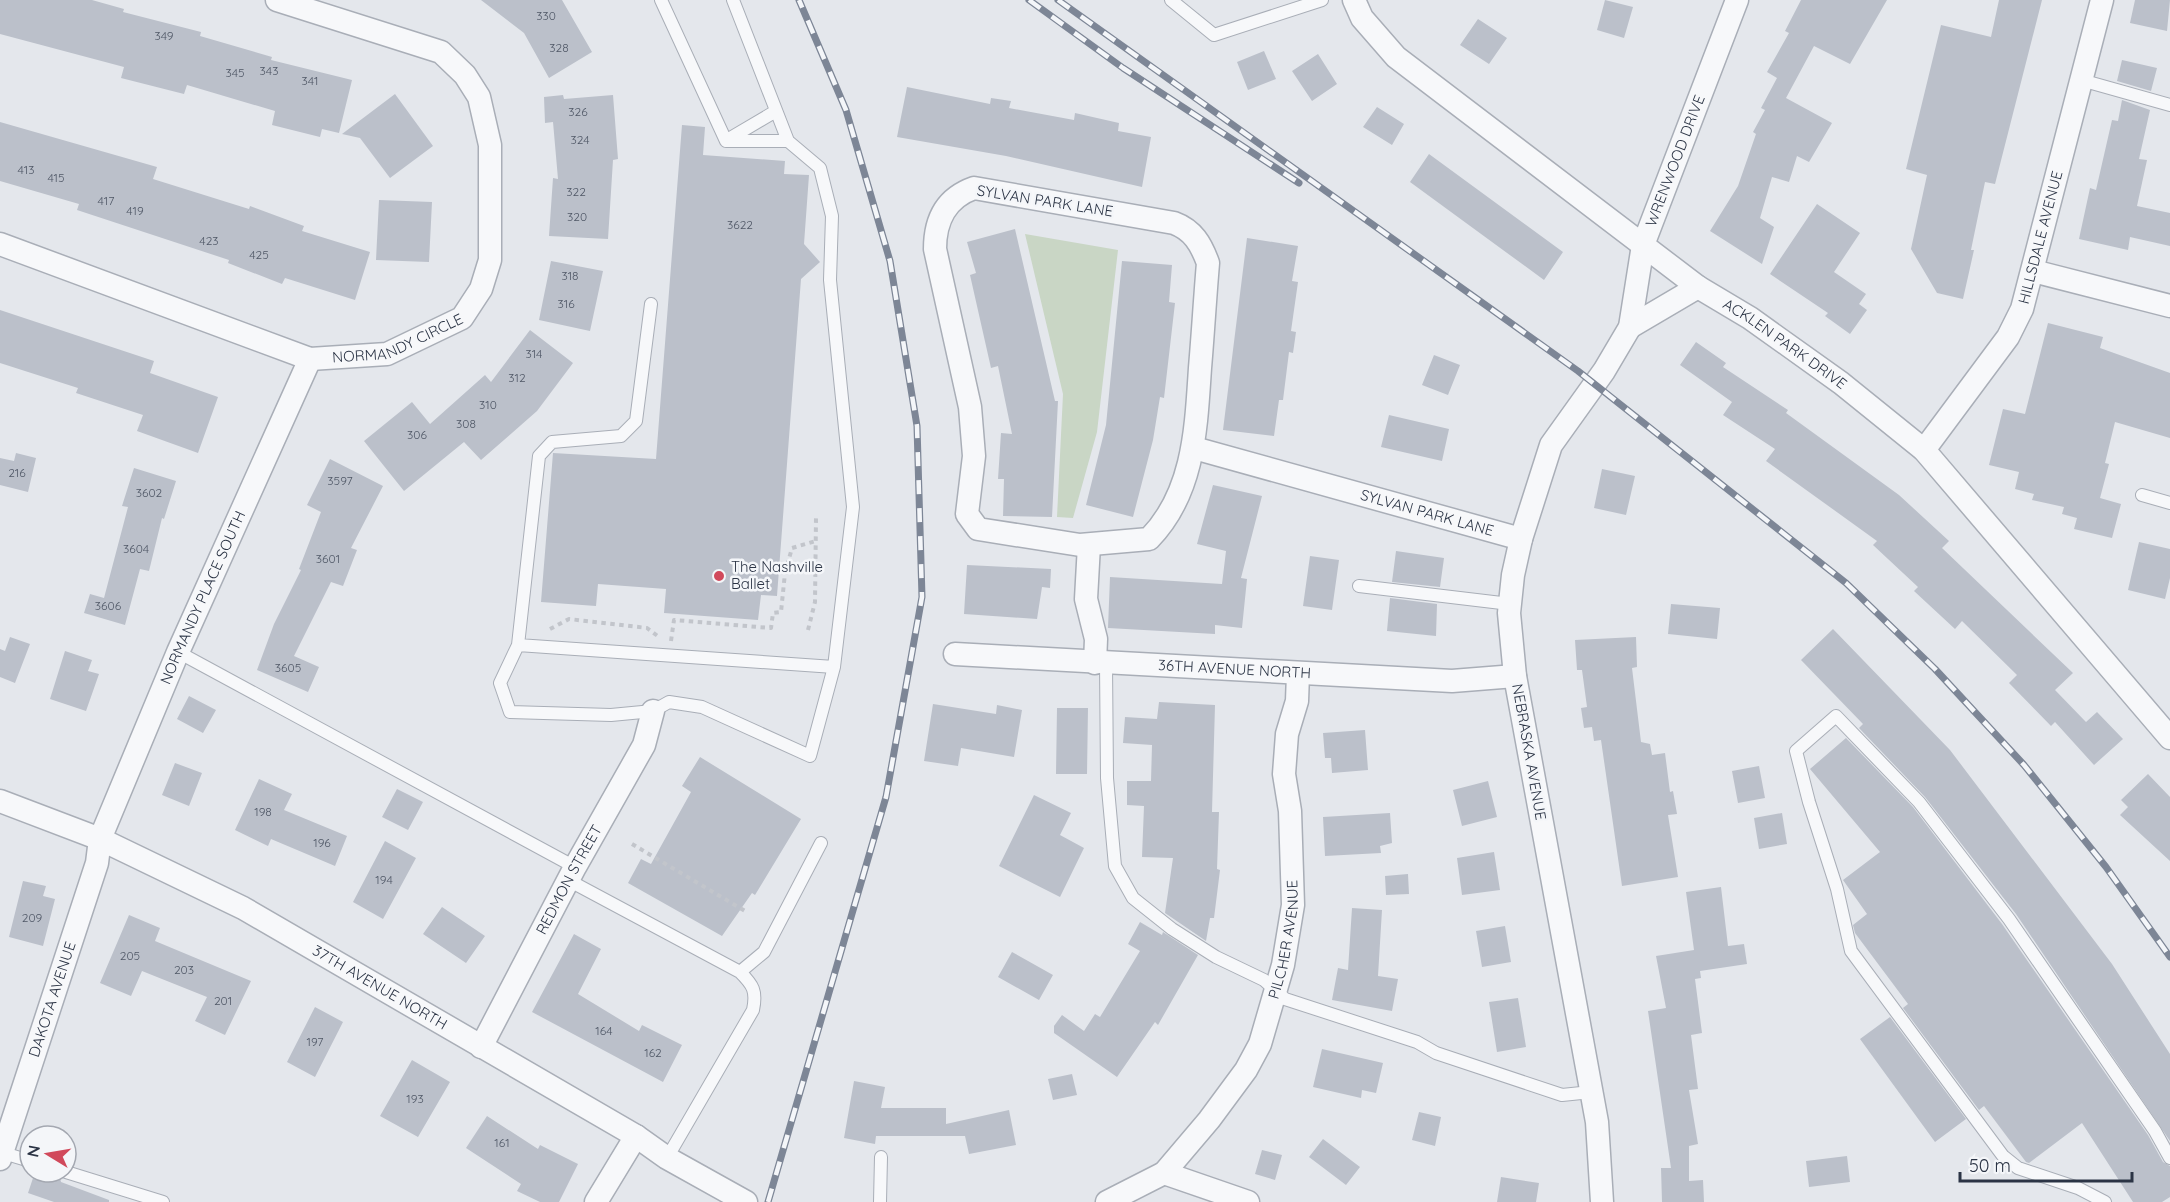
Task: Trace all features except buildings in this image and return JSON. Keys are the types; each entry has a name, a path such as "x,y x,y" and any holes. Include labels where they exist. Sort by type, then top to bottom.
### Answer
{"street":[{"name":"NORMANDY CIRCLE","path":"0,244 310,358 387,354 462,318 481,289 490,260 490,145 479,97 465,75 441,52 277,0"},
{"name":"ACKLEN PARK DRIVE","path":"1354,0 1362,18 1396,57 1698,287 1750,318 1841,382 1924,450 2170,738"},
{"name":"WRENWOOD DRIVE","path":"1630,327 1643,245 1737,0"},
{"name":"HILLSDALE AVENUE","path":"1924,450 2008,337 2022,309 2034,271 2102,0"},
{"name":"SYLVAN PARK LANE","path":"974,188 1174,223 1192,233 1201,245 1208,263 1194,448 1185,480 1164,524 1149,540 1089,545 978,529 968,514 974,456 970,407 935,249 938,223 951,200 961,192 974,188"},
{"path":"2034,271 2170,306"},
{"path":"1630,327 1698,287"},
{"name":"NEBRASKA AVENUE","path":"1602,1202 1597,1122 1515,676 1510,604 1521,539 1551,445 1604,371 1630,327"},
{"name":"NORMANDY PLACE SOUTH","path":"100,839 178,651 310,358"},
{"name":"SYLVAN PARK LANE","path":"1194,448 1521,539"},
{"path":"1089,545 1086,599 1100,664"},
{"name":"36TH AVENUE NORTH","path":"955,654 1100,664 1452,681 1515,676"},
{"name":"PILCHER AVENUE","path":"1164,1173 1209,1120 1246,1070 1260,1044 1276,990 1293,905 1290,811 1284,774 1287,734 1297,701 1298,674"},
{"name":"REDMON STREET","path":"481,1047 571,874 644,746 653,711"},
{"name":"37TH AVENUE NORTH","path":"0,801 100,839 243,908 636,1137 667,1158 746,1202"},
{"name":"DAKOTA AVENUE","path":"1,1154 98,863 100,839"},
{"path":"596,1202 636,1137"},
{"path":"1107,1202 1164,1173 1248,1202"}],"lane":[{"path":"661,0 726,141"},
{"path":"651,304 636,421 621,436 552,441 539,456 518,645 500,683 510,712 611,715 653,711 669,702 702,707 810,756 834,667 853,507 830,280 832,216 820,168 788,141 733,0"},
{"path":"1170,0 1214,35 1322,0"},
{"path":"2082,80 2170,105"},
{"path":"726,141 776,111"},
{"path":"726,141 788,141"},
{"path":"2142,495 2170,503"},
{"path":"1359,586 1510,604"},
{"path":"518,645 834,667"},
{"path":"178,651 740,972 753,985 755,997 753,1010 667,1158"},
{"path":"1100,664 1115,866 1133,898 1172,929 1216,957 1264,980 1285,999 1417,1042 1436,1053 1562,1095 1591,1092"},
{"path":"2105,1202 2078,1188 2018,1168 2002,1156 1851,951 1837,889 1796,751 1836,716 1919,802 2009,919 2155,1131 2170,1158"},
{"path":"740,972 764,952 821,843"},
{"path":"1,1154 18,1158"},
{"path":"880,1202 881,1157"},
{"path":"78,1176 164,1202"}],"path":[{"path":"808,630 815,602 816,518"},
{"path":"544,633 568,619 647,628 663,640 671,641 674,620 771,628 773,613 781,612 785,573 792,548 816,541"},
{"path":"632,844 745,911"}],"green space":[{"path":"1025,234 1118,250 1097,432 1073,518 1057,517 1063,394"}],"railway":[{"path":"768,1202 886,797 922,597 917,426 890,261 846,110 799,0"},
{"path":"1029,0 1123,68 1299,183"},
{"path":"1058,0 1578,371 1846,583 1935,669 2024,765 2106,867 2170,957"}],"place":[{"name":"The Nashville Ballet","path":"719,576"}]}
